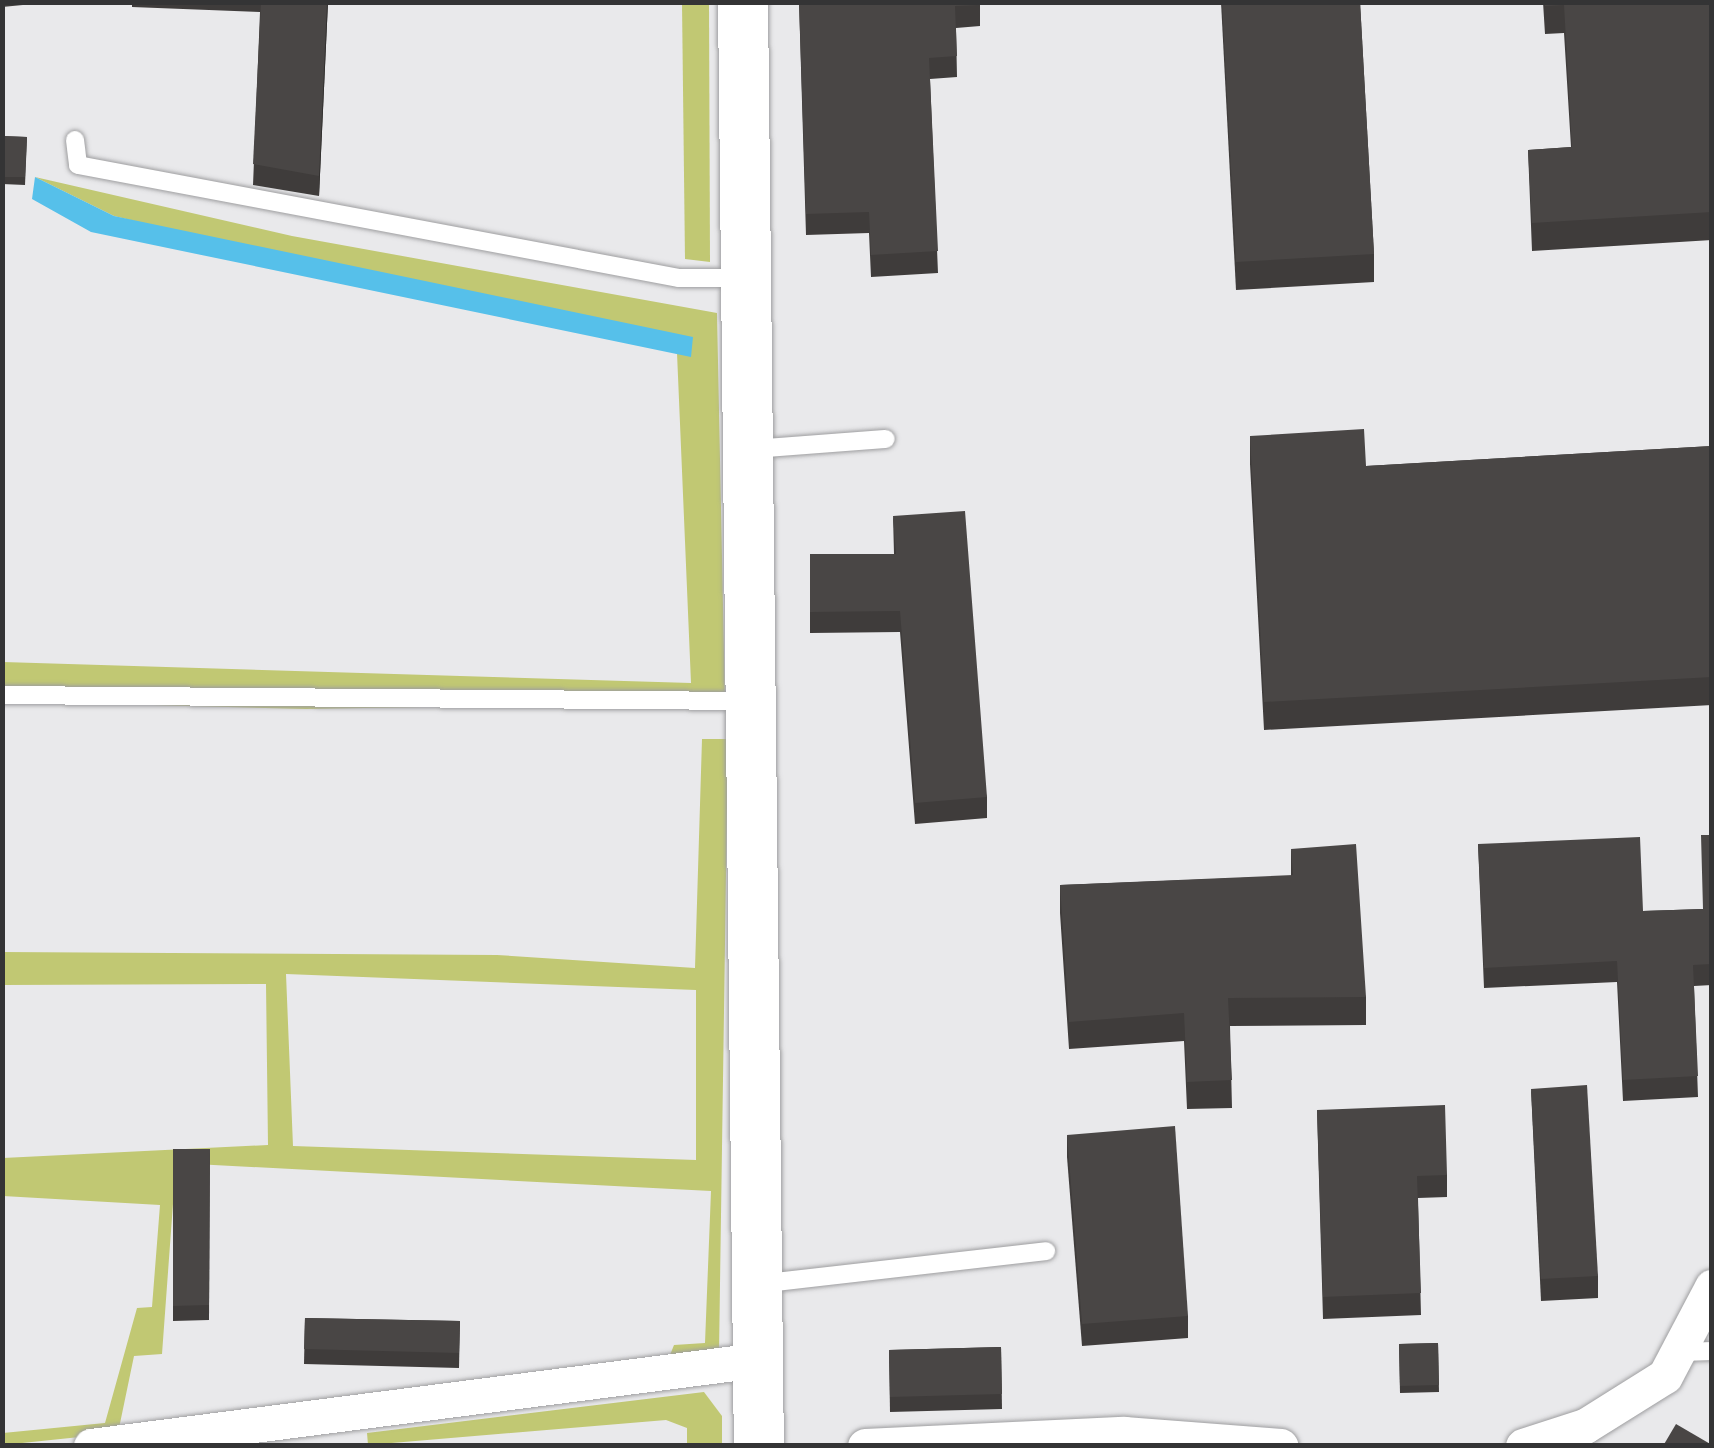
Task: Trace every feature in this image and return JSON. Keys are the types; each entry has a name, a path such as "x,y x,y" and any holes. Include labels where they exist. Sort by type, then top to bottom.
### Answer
{"street":[{"path":"743,2 756,701 759,1446"},
{"path":"1523,1446 1619,1408 1697,1352 1712,1287"},
{"path":"91,1446 758,1360"},
{"path":"865,1446 1124,1434 1280,1446"}],"lane":[{"path":"75,140 78,165 679,278 747,278"},
{"path":"751,449 886,439"},
{"path":"2,695 756,701"},
{"path":"758,1284 1046,1251"}],"green space":[{"path":"682,3 709,3 710,262 685,259"},
{"path":"35,177 292,236 717,313 725,702 306,709 3,701 3,662 691,683 677,353 114,216"},
{"path":"702,739 728,739 719,1353 668,1360 674,1345 705,1343 711,1191 176,1163 162,1354 134,1356 118,1433 3,1445 3,1433 105,1423 137,1308 152,1307 160,1205 3,1196 3,1158 268,1145 266,984 3,985 2,952 497,955 695,968","holes":["286,974 696,990 696,1160 293,1146"]},
{"path":"704,1392 722,1416 722,1445 687,1445 687,1428 666,1420 368,1445 367,1433"}],"water":[{"path":"35,177 114,216 693,337 691,357 91,232 32,199"}],"building":[{"path":"261,2 327,2 319,176 253,164"},
{"path":"799,2 980,2 955,6 957,56 929,58 938,251 871,255 869,212 806,214"},
{"path":"1222,2 1360,2 1374,254 1236,262"},
{"path":"1545,2 1712,2 1712,212 1532,223 1528,150 1572,147 1564,5 1545,6"},
{"path":"2,136 27,137 25,177 2,177"},
{"path":"1364,429 1366,466 1712,446 1712,677 1264,702 1250,436"},
{"path":"965,511 987,797 915,803 900,611 810,612 810,554 896,554 893,516"},
{"path":"1701,835 1712,835 1712,964 1693,965 1698,1076 1623,1080 1617,961 1484,968 1478,844 1640,837 1643,911 1703,909"},
{"path":"1356,844 1366,997 1228,998 1232,1080 1187,1082 1184,1013 1069,1022 1060,885 1293,875 1291,849"},
{"path":"1587,1085 1598,1276 1541,1279 1531,1089"},
{"path":"1445,1105 1447,1175 1417,1176 1421,1293 1323,1297 1317,1110"},
{"path":"1175,1126 1188,1316 1082,1324 1067,1135"},
{"path":"173,1149 210,1149 209,1305 173,1306"},
{"path":"305,1318 460,1321 459,1353 304,1349"},
{"path":"1438,1343 1439,1385 1400,1386 1399,1344"},
{"path":"1001,1347 1002,1394 890,1397 889,1350"},
{"path":"1676,1424 1712,1445 1712,1446 1663,1446"}]}
